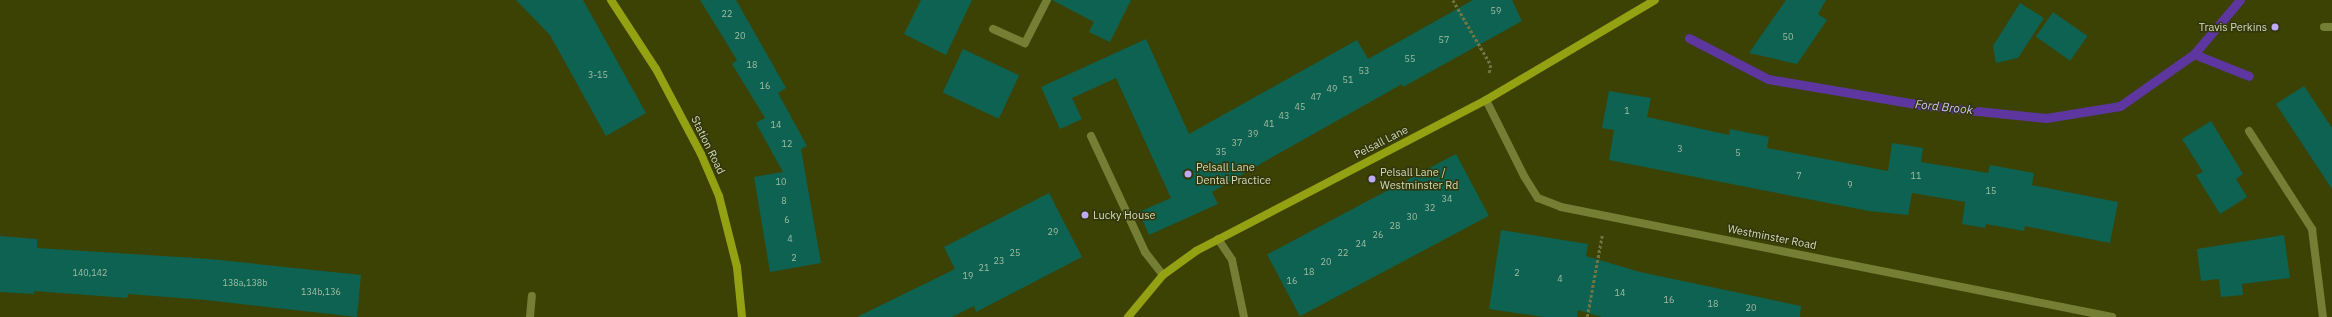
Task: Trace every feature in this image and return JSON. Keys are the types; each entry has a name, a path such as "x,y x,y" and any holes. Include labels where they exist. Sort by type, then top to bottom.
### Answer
{"main road":[{"name":"Station Road","path":"611,0 656,69 701,154 719,196 737,267 742,317"},
{"name":"Pelsall Lane","path":"1128,317 1163,275 1196,251 1486,100 1656,0"}],"street":[{"path":"994,29 1025,43 1048,0"},
{"name":"Westminster Road","path":"1486,100 1524,176 1538,198 1561,207 2112,317"},
{"path":"2249,131 2312,229 2323,317"},
{"path":"1091,136 1145,252 1163,275"},
{"path":"1218,239 1232,260 1244,317"},
{"path":"530,317 532,296"}],"path":[{"path":"1453,0 1490,65 1486,100"},
{"path":"1587,317 1605,215"}],"building":[{"path":"516,0 583,0 646,113 606,136 550,35"},
{"path":"700,0 736,0 786,88 778,93 807,146 801,149 821,263 770,272 754,177 783,172 756,123 765,118 732,64 737,60"},
{"path":"921,0 972,0 946,55 904,34"},
{"path":"1052,0 1131,0 1110,42 1089,32 1094,22"},
{"path":"1473,0 1512,0 1522,21 1403,87 1402,84 1212,192 1218,204 1149,235 1139,212 1171,198 1116,78 1072,98 1082,119 1060,129 1041,87 1146,39 1189,134 1357,40 1368,59"},
{"path":"1786,0 1826,0 1818,14 1827,20 1797,64 1749,53"},
{"path":"2020,3 2044,18 2018,58 1996,63 1993,46"},
{"path":"2053,12 2087,36 2070,61 2036,37"},
{"path":"963,49 1019,75 999,119 943,93"},
{"path":"2304,86 2332,128 2332,189 2276,104"},
{"path":"1609,91 1651,98 1647,117 1729,135 1730,129 1769,137 1767,148 1888,171 1892,143 1923,148 1921,162 1988,173 1990,165 2034,173 2032,185 2118,202 2110,243 2025,226 2024,231 1986,224 1985,228 1962,224 1965,202 1912,193 1908,215 1869,211 1609,160 1614,130 1602,128"},
{"path":"2211,121 2243,174 2236,179 2247,197 2220,214 2196,175 2203,172 2182,139"},
{"path":"1456,154 1489,216 1300,316 1267,254"},
{"path":"1049,193 1082,257 976,312 974,306 952,317 857,317 955,269 944,247"},
{"path":"1501,230 1588,244 1586,256 1640,272 1801,306 1800,317 1602,317 1578,310 1577,317 1544,317 1489,309"},
{"path":"2284,235 2290,278 2242,284 2243,295 2221,297 2219,279 2201,281 2197,249"},
{"path":"0,236 37,239 37,248 210,259 361,275 357,317 206,300 128,294 127,298 34,291 34,294 0,292"}],"waterway":[{"name":"Ford Brook","path":"2194,54 2240,0"},
{"name":"Ford Brook","path":"1689,38 1768,79 1928,106 2046,118 2120,106 2194,54 2249,76"}],"place":[{"name":"Travis Perkins","path":"2275,27"},
{"name":"Pelsall Lane Dental Practice","path":"1188,174"},
{"name":"Pelsall Lane / Westminster Rd","path":"1372,179"},
{"name":"Lucky House","path":"1085,215"}]}
